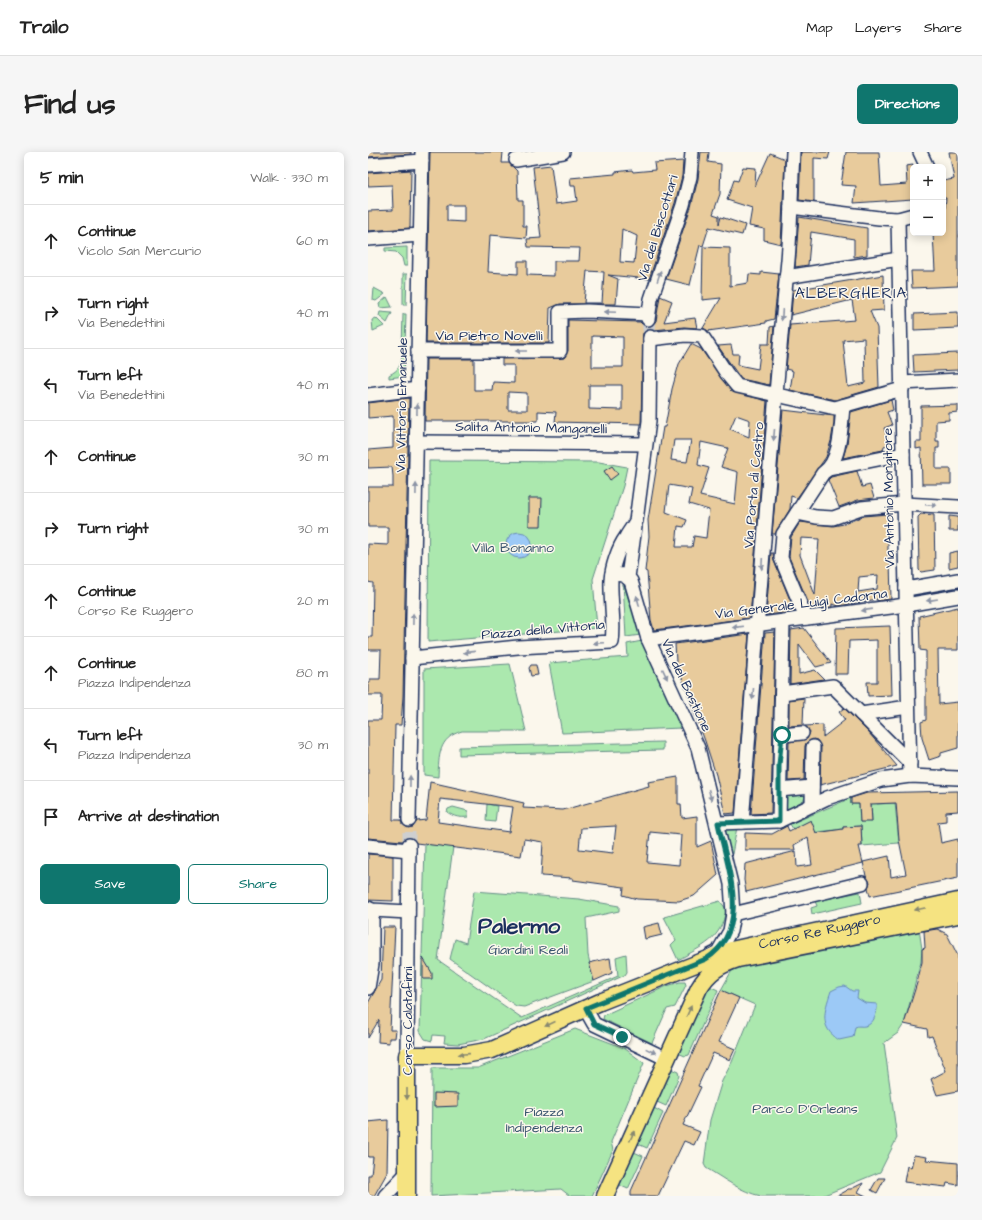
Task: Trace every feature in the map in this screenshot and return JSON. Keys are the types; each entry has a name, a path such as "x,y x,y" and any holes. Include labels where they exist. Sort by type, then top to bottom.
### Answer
{"main road":[{"name":"Corso Re Ruggero","path":"684,970 706,959 750,945 958,902"},
{"name":"Corso Re Ruggero","path":"699,988 704,979 716,968 738,959 956,919"},
{"path":"407,1055 464,1055 492,1050 586,1008 684,970 697,972 700,980 699,988 605,1196"},
{"name":"Corso Calatafimi","path":"407,1055 407,1196"}],"street":[{"name":"Via dei Biscottari","path":"560,351 560,312 587,311 648,316 651,299 690,177 692,152"},
{"name":"Via Porta di Castro","path":"742,822 762,559 777,396 791,207 793,152"},
{"path":"920,152 926,164"},
{"path":"516,160 561,153"},
{"path":"368,165 422,156"},
{"name":"Via Vittorio Emanuele","path":"409,820 422,156"},
{"path":"791,207 815,211 898,219 910,216"},
{"name":"Via Antonio Mongitore","path":"898,219 910,776"},
{"path":"368,239 420,236"},
{"path":"786,276 899,259"},
{"path":"636,521 632,529 625,537 612,574 624,575 628,577 636,521 648,421 650,338 685,335 702,336 726,374 737,386 835,408 902,386 958,380"},
{"name":"Via Pietro Novelli","path":"418,351 560,351"},
{"path":"368,395 418,390"},
{"path":"829,469 835,460 841,429 842,406"},
{"name":"Salita Antonio Manganelli","path":"417,442 645,444"},
{"path":"806,618 781,558 783,534 794,515 798,513 823,473 829,469 903,454"},
{"path":"798,513 816,518 833,518 861,508 904,504 958,507"},
{"name":"Piazza della Vittoria","path":"412,658 518,647 612,642 614,629 611,581 612,574"},
{"name":"Via del Bastione","path":"628,577 635,591 648,639 694,736 718,823 731,884 733,914 730,931 718,952 706,959"},
{"path":"906,589 958,580"},
{"name":"Via Generale Luigi Cadorna","path":"648,639 906,605 958,596"},
{"path":"779,817 782,735 783,621"},
{"path":"782,693 833,686 910,763"},
{"path":"861,714 908,707"},
{"path":"782,735 802,732"},
{"path":"812,805 813,747"},
{"path":"718,823 742,822 779,817 847,790 881,780 910,776 958,778"},
{"path":"779,790 812,787"},
{"name":"Corso Calatafimi","path":"368,846 409,848 407,1055"},
{"path":"733,914 862,884"},
{"path":"368,988 372,964 370,909 408,912"},
{"path":"586,1008 594,1024 667,1059"},
{"path":"615,1196 616,1172"},
{"path":"385,1196 407,1173"}],"green space":[{"path":"407,247 407,266 404,266 402,258 396,252 385,251 385,248"},
{"path":"403,274 407,274 406,305 403,305"},
{"path":"374,288 385,294 376,301 373,300"},
{"path":"387,297 392,307 380,308 379,304"},
{"path":"380,312 392,313 387,323 379,316"},
{"path":"403,314 406,314 405,347 402,347"},
{"path":"376,318 384,326 373,331 372,320"},
{"path":"405,354 404,376 389,378 389,375 399,367 402,355"},
{"name":"Villa Bonanno","path":"429,461 599,462 627,467 623,486 593,579 597,628 428,642"},
{"path":"623,583 641,635 626,637"},
{"path":"642,641 681,728 562,733 549,663 628,657 627,644"},
{"path":"510,664 526,731 462,731 454,734 448,738 441,749 438,777 424,775 424,669"},
{"path":"663,742 663,750 459,755 459,747"},
{"path":"807,792 808,797 785,812 785,795"},
{"path":"851,798 851,804 859,804 860,822 872,821 871,802 876,802 877,804 895,803 899,843 862,846 861,826 843,827 843,829 810,833 793,829 790,824"},
{"path":"487,804 497,806 495,822 486,821"},
{"path":"453,807 468,811 468,817 457,817 447,812 448,809"},
{"path":"737,827 732,854 729,855 723,828"},
{"path":"425,844 453,847 438,960 522,1018 618,976 616,957 626,954 627,972 625,975 484,1039 458,1044 444,1043 445,1036 433,1035 432,1041 425,1039 420,1031"},
{"name":"Giardini Reali","path":"474,891 579,899 619,906 619,911 586,918 588,955 594,981 524,1007 516,1006 450,959 455,939 466,943"},
{"path":"860,892 862,903 812,914 811,908 817,906 815,901"},
{"path":"720,901 726,909 724,920 720,928 710,941 678,960 671,945 676,940 664,917"},
{"name":"Parco D'Orleans","path":"919,929 922,949 921,962 904,1024 898,1033 884,1043 897,1138 880,1172 822,1196 761,1196 739,1188 706,1168 704,1164 710,1120 722,1081 732,1062 755,1005 721,990 731,972 737,967"},
{"path":"685,982 686,985 675,1007 667,1009 652,1043 603,1019 604,1015 667,986"},
{"path":"709,986 718,990 689,1055 685,1056 678,1053"},
{"name":"Piazza Indipendenza","path":"575,1029 624,1048 644,1063 611,1142 613,1150 592,1196 570,1196 561,1189 431,1196 432,1068 478,1068"},
{"path":"671,1069 678,1072 679,1076 666,1106 657,1102"},
{"path":"654,1108 663,1113 647,1148 638,1144"},
{"path":"634,1152 643,1156 628,1189 619,1185"}],"water":[{"path":"519,532 528,536 532,545 528,554 519,558 510,554 506,545 510,536"},
{"path":"845,986 852,991 858,991 857,998 865,1003 877,1004 877,1010 871,1023 865,1026 855,1027 853,1037 839,1040 828,1030 825,1012 831,991"}],"building":[{"path":"368,152 411,152 411,154 368,157"},
{"path":"430,152 503,152 502,163 509,163 517,171 518,200 523,200 523,226 527,226 526,238 490,235 488,272 518,274 518,261 527,261 527,275 554,276 554,261 579,261 580,248 528,247 527,239 541,238 533,167 551,165 556,204 577,201 575,186 571,186 570,178 615,174 615,172 632,170 633,172 655,170 654,163 683,161 682,176 675,203 649,279 608,275 618,279 616,304 560,304 550,308 549,343 426,343","holes":["447,205 464,205 464,222 447,221","622,229 637,236 634,263 620,262","587,271 604,272 602,303 584,303"]},
{"path":"701,152 709,152 708,162 721,164 720,194 713,214 719,216 719,224 721,217 745,225 742,235 709,227 703,246 700,245 690,285 666,279 691,207 698,179"},
{"path":"801,152 830,152 828,159 814,158 814,202 799,200"},
{"path":"846,152 879,152 881,186 907,184 906,166 910,165 910,199 854,203 856,186 841,185"},
{"path":"949,152 958,152 958,286 912,288 911,271 935,271 933,236 946,236 946,180 954,179"},
{"path":"770,153 785,159 781,244 764,240 764,229 749,226 752,208 727,200 734,180 738,181 743,167 756,168 755,186"},
{"path":"411,170 410,228 368,231 368,211 393,210 392,185 368,186 368,173"},
{"path":"799,217 867,228 867,255 854,257 854,239 811,232 808,265 795,267"},
{"path":"703,247 730,248 730,286 748,283 749,274 761,275 761,272 779,274 774,319 766,321 766,323 708,331 703,328 721,298 702,300"},
{"path":"883,275 884,310 870,311 877,328 879,387 835,400 790,390 793,371 786,369 790,325 855,320 852,300 791,315 793,290","holes":["864,338 865,383 848,387 843,340"]},
{"path":"660,296 672,301 664,322 695,318 697,328 684,327 654,330 650,329 643,333 641,424 555,422 556,412 538,411 538,421 425,421 426,359 474,359 474,390 492,390 493,382 514,383 514,365 502,365 502,359 564,358 568,351 568,320 640,322 643,325 651,327 656,321","holes":["592,336 623,337 623,367 592,367","589,385 622,385 622,410 589,409","508,392 527,393 527,410 508,410"]},
{"path":"958,312 958,328 914,330 914,314"},
{"path":"774,326 769,385 741,379 718,346 731,345 733,354 739,354 738,365 758,369 761,344 769,344 770,327"},
{"path":"691,344 701,349 731,391 767,401 750,618 654,630 651,620 647,572 645,571 649,536 648,520 663,427 665,427 672,389 679,364","holes":["736,415 750,420 749,437 730,429","674,440 691,440 687,462 671,460","701,442 728,448 721,467 738,472 735,504 700,496 709,468 698,465","669,485 692,489 689,504 709,510 706,538 694,536 692,547 676,547 678,526 684,527 687,520 666,512"]},
{"path":"958,353 958,370 914,372 913,355"},
{"path":"409,398 403,696 401,725 395,725 393,820 401,820 402,824 408,828 413,827 417,821 426,820 430,782 524,803 523,808 563,810 649,786 648,782 678,777 678,804 681,804 682,818 697,816 697,847 711,841 718,875 694,896 679,901 637,899 623,895 624,887 573,880 573,878 541,876 543,842 524,839 521,856 416,843 413,838 409,837 402,841 368,838 368,720 381,720 382,695 368,695 368,682 370,682 370,679 380,679 381,650 368,650 368,637 372,637 373,583 368,582 368,544 388,545 388,527 368,527 368,487 393,487 393,476 392,467 368,468 368,450 393,448 393,416 368,418 368,403","holes":["440,799 513,807 509,832 438,822","616,826 613,853 579,849 581,828","650,832 681,835 679,865 647,862"]},
{"path":"891,400 893,410 887,412 892,425 884,428 889,444 884,446 883,450 843,458 847,444 851,412"},
{"path":"958,405 958,412 949,413 949,420 936,421 936,441 939,441 939,448 936,448 936,469 951,469 951,484 922,484 921,448 916,449 916,442 921,442 921,406"},
{"path":"783,410 834,416 834,423 831,441 826,457 797,498 791,496 790,509 775,534 772,534"},
{"path":"612,466 618,474 610,480 604,471"},
{"path":"857,471 862,487 870,485 874,498 858,500 839,507 828,480 831,477"},
{"path":"529,498 542,498 541,526 529,526"},
{"path":"888,514 888,561 890,561 891,599 877,601 877,599 839,606 832,604 832,607 811,609 789,557 791,537 800,522 833,526 844,524 863,516","holes":["801,538 819,539 815,595 800,555","878,575 877,589 858,592 859,577"]},
{"path":"921,514 934,515 935,570 921,572 919,570 918,517"},
{"path":"949,516 958,517 958,531 949,531"},
{"path":"958,551 958,566 949,568 949,553"},
{"path":"771,553 773,553 774,561 795,612 766,615"},
{"path":"958,607 958,650 938,650 939,704 958,702 958,748 941,753 941,756 929,760 922,738 921,722 926,720 926,651 920,650 919,616"},
{"path":"890,626 892,695 868,696 867,682 877,682 877,640 849,641 848,674 835,674 836,628"},
{"path":"804,628 831,663 816,667 799,644 799,674 815,670 824,679 790,684 791,630"},
{"path":"775,632 771,813 751,814 765,633"},
{"path":"749,634 735,813 725,814 716,775 676,662 675,644"},
{"path":"531,665 536,665 538,675 531,676 529,668"},
{"path":"804,698 803,725 789,726 789,700"},
{"path":"844,708 869,733 897,766 820,785 821,747 817,740 813,739 806,743 805,746 804,780 788,781 789,742 807,739 810,732 805,726 823,725 823,737 845,720 839,712"},
{"path":"958,791 958,811 946,812 946,821 938,822 941,843 958,839 958,878 870,896 868,888 870,882 866,876 863,862 889,856 891,877 906,874 899,840 896,803 871,804 872,822 860,822 859,804 851,804 851,798 867,793"},
{"path":"811,820 816,833 843,829 843,827 861,826 862,846 859,846 863,863 746,892 744,880 745,864 796,851 797,867 812,865 808,837 794,845 795,850 745,850 745,833 772,834 787,826 789,831"},
{"path":"368,854 393,856 393,901 368,900"},
{"path":"659,923 662,935 645,939 643,927"},
{"path":"383,927 395,927 390,1030 396,1030 395,1038 389,1038 389,1043 378,1042 379,1020 368,1038 368,1003 381,980"},
{"path":"937,929 947,934 958,956 958,1091 937,1095 931,1079 946,1071 932,1036 928,1037 927,1029 904,1024 922,962 922,949 925,948 924,931"},
{"path":"423,958 432,973 432,979 423,979"},
{"path":"610,958 612,973 594,981 589,963"},
{"path":"721,990 739,998 719,1042 735,1049 730,1060 713,1053 698,1086 701,1087 683,1125 700,1132 694,1145 684,1141 658,1196 631,1196 631,1191"},
{"path":"434,1093 458,1094 458,1106 434,1107"},
{"path":"388,1120 387,1173 374,1196 368,1196 368,1175 371,1175 373,1157 368,1157 368,1122"},
{"path":"914,1155 927,1157 926,1160 958,1163 958,1185 947,1183 946,1187 904,1182 907,1166 911,1168"},
{"path":"878,1178 885,1178 877,1193 871,1190"},
{"path":"863,1183 858,1192 866,1196 837,1196 848,1189"}],"tunnel":[{"path":"648,319 650,337"},
{"path":"409,820 409,845"}],"district":[{"name":"ALBERGHERIA","path":"851,293"},
{"name":"Palermo","path":"519,925"}],"route":[{"path":"622,1037 594,1024 586,1008 659,978 684,970 718,952 724,943 730,931 733,914 733,900 718,823 779,821 779,765 782,735"}]}
